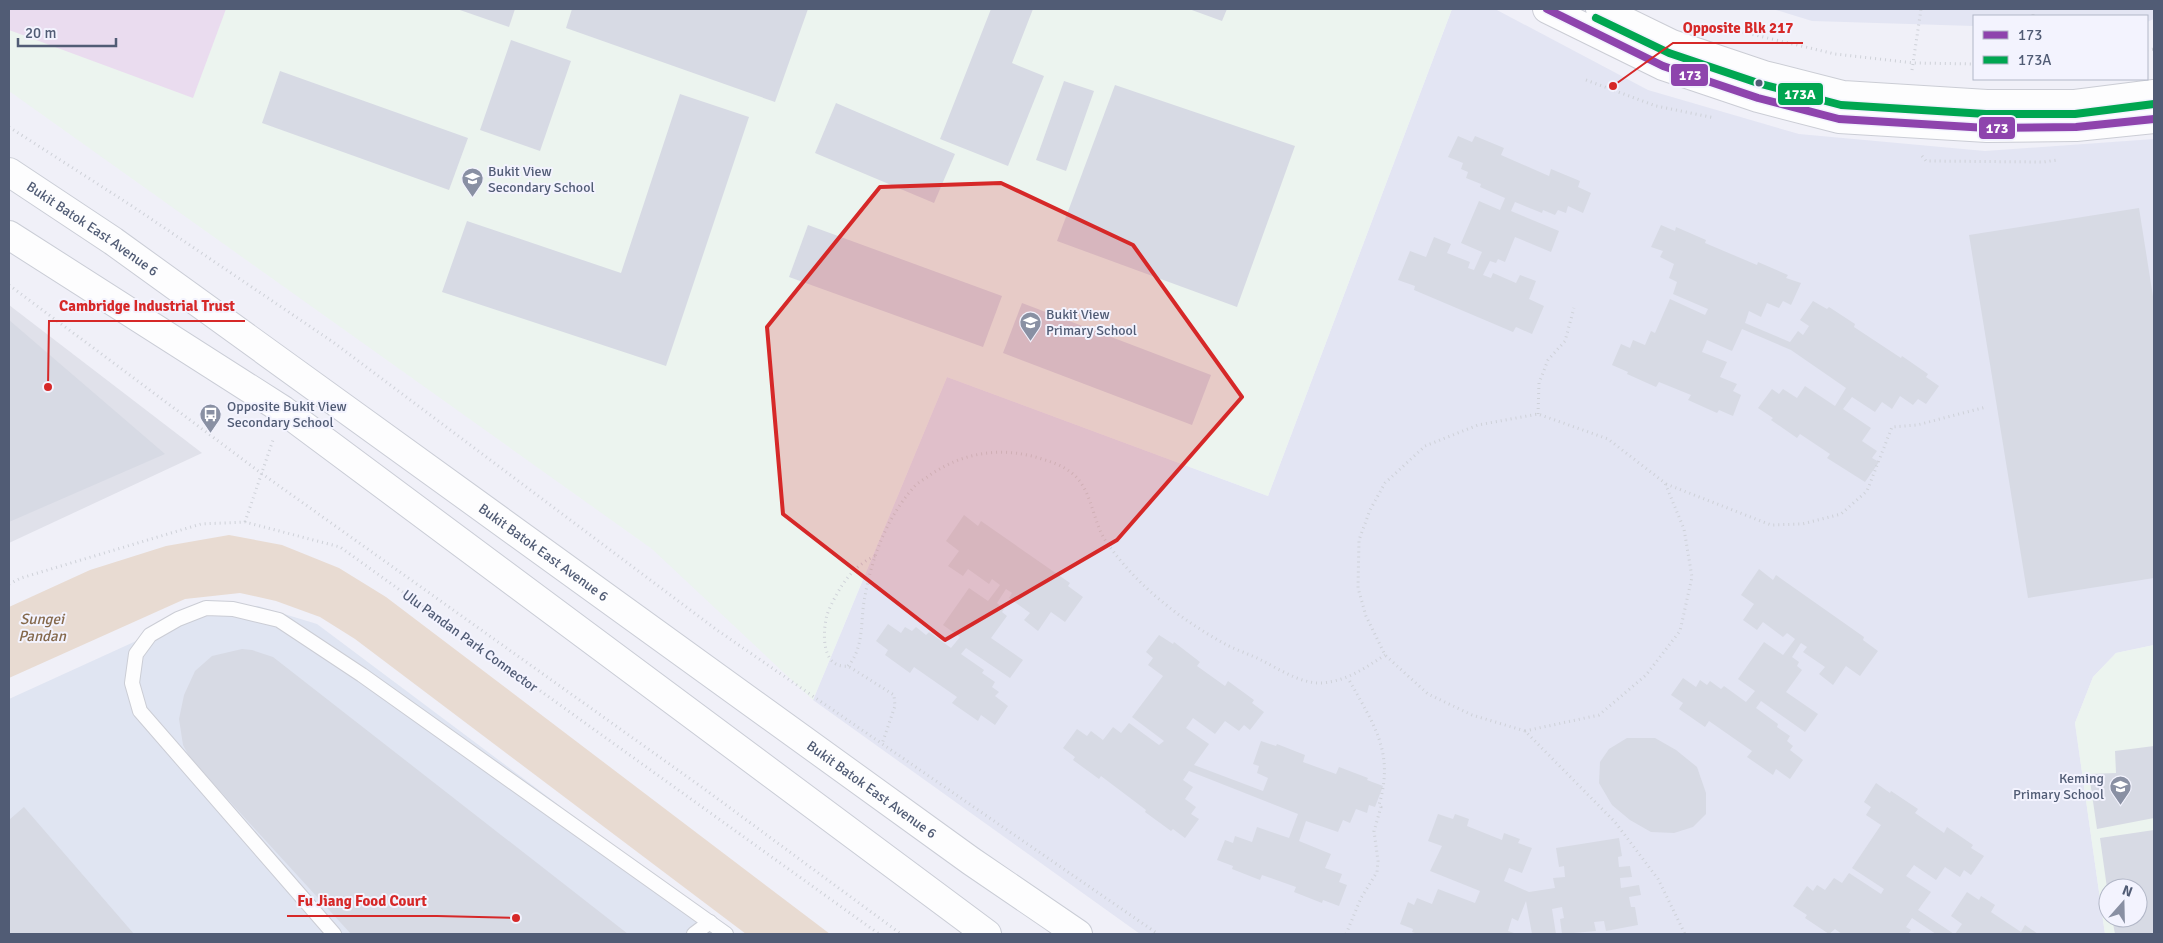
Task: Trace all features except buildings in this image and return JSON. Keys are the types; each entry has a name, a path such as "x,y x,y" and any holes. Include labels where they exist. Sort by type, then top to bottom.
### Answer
{"main road":[{"path":"1547,9 1663,66 1758,98 1839,119 1987,116 2154,94"},
{"path":"1600,9 1672,44 1764,75 1834,93 1917,101 1987,116 2076,127 2154,119"},
{"name":"Bukit Batok East Avenue 6","path":"9,172 113,241 971,861 1078,934"},
{"path":"9,235 284,410 987,934"}],"lane":[{"path":"334,934 140,711 132,684 136,654 150,635 178,619 206,608 233,609 279,620 362,675 726,934"},
{"path":"694,934 710,922"}],"path":[{"path":"1915,53 1921,9"},
{"path":"1737,31 1835,54 1914,63 1973,64"},
{"path":"9,126 132,206 333,342 709,624 1158,934"},
{"path":"9,285 261,473 703,788 901,934"},
{"path":"1538,414 1539,383 1548,360 1565,341 1574,308"},
{"path":"1665,483 1684,529 1692,577 1680,631 1646,675 1599,715 1525,730 1472,715 1428,694 1385,654 1366,616 1358,588 1359,540 1370,510 1385,483 1425,446 1478,425 1538,414 1608,439 1665,483 1771,525 1802,524 1841,514 1867,491 1892,427 1917,425 1986,408"},
{"path":"245,522 284,410"},
{"path":"875,555 857,566 840,588 827,616 824,643 828,657 834,665 848,666 854,660 858,650 865,595 875,555 888,526 915,486 947,464 972,455 1001,451 1029,454 1056,464 1079,479 1104,538 1133,576 1181,617 1226,645 1294,677 1320,683 1348,678 1385,654"},
{"name":"Ulu Pandan Park Connector","path":"9,584 21,578 201,524 245,522 289,532 340,548 880,934"},
{"path":"848,666 894,695 895,706 881,744"},
{"path":"1346,934 1361,898 1377,872 1378,861 1374,831 1381,807 1379,805 1384,786 1386,766 1383,747 1348,678"},
{"path":"1525,730 1615,822 1658,878 1685,934"}],"highlighted area":[{"path":"1001,183 1133,245 1242,397 1117,540 945,640 783,514 767,327 880,187"}],"shaded area":[{"path":"9,9 1452,9 1268,496 947,377 813,700 652,549 9,91"},
{"path":"9,9 226,9 193,98 9,30"},
{"path":"1452,9 1495,9 1648,90 1799,134 1985,151 2154,139 2154,645 2116,653 2093,677 2075,723 2098,885 2098,928 2104,928 2105,934 1140,934 813,700 947,377 1268,496"},
{"path":"1773,9 2154,9 2154,19 2148,22 2148,15 1973,15 1973,26 1812,21"},
{"path":"9,305 202,453 9,543"},
{"path":"258,606 317,624 731,934 9,934 9,699 204,610"},
{"name":"Keming Primary School","path":"2154,645 2154,934 2105,934 2104,928 2148,928 2148,878 2098,878 2098,885 2075,723 2093,677 2116,653"}],"water":[{"name":"Sungei Pandan","path":"229,535 282,545 339,568 386,597 830,934 746,934 355,639 320,617 276,601 240,593 185,599 9,678 9,607 90,570 166,546"}],"transit line":[{"name":"173","path":"1547,9 1663,66 1758,98 1839,119 1987,128 2076,127 2154,119"},
{"name":"173A","path":"1596,18 1669,53 1761,84 1841,105 1986,114 2075,114 2154,104"}],"place":[{"name":"Opposite Blk 217","path":"1613,86"},
{"name":"Bukit View Secondary School","path":"472,198"},
{"name":"Bukit View Primary School","path":"1030,341"},
{"name":"Cambridge Industrial Trust","path":"48,387"},
{"name":"Opposite Bukit View Secondary School","path":"211,433"},
{"name":"Keming Primary School","path":"2120,805"},
{"name":"Fu Jiang Food Court","path":"516,918"}]}
